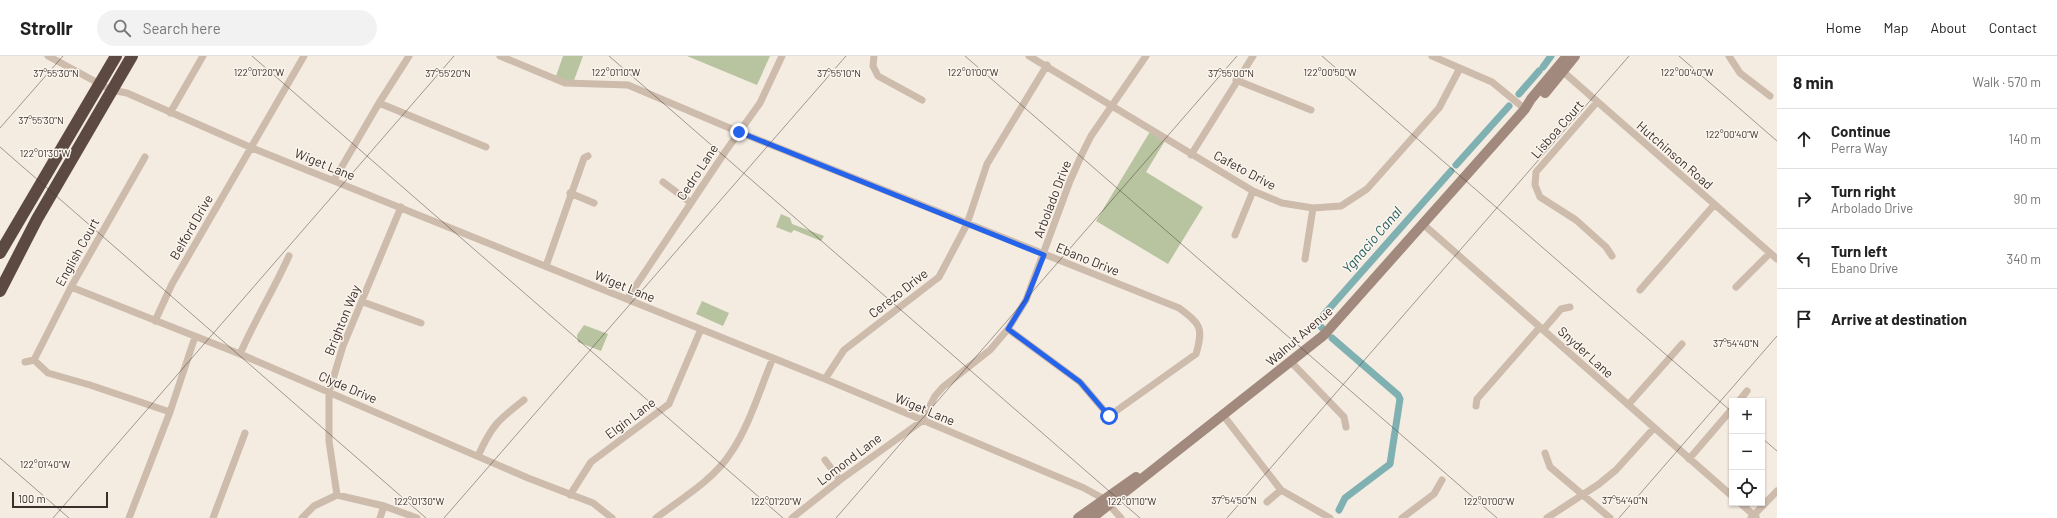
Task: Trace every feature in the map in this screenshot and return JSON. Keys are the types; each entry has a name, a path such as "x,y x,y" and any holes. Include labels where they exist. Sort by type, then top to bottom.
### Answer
{"highway":[{"path":"0,253 116,56"},
{"path":"0,291 37,219 132,56"}],"street":[{"name":"Wiget Lane","path":"48,56 111,90 127,93 252,148 825,379 1084,488 1107,502 1122,518"},
{"path":"170,113 203,56"},
{"name":"Belford Drive","path":"155,321 172,284 304,56"},
{"path":"334,180 379,103 409,56"},
{"name":"Ebano Drive","path":"500,56 565,83 628,85 739,132 1178,308 1197,322 1201,338 1196,354 1109,416 1080,382 1008,329"},
{"path":"516,63 518,56"},
{"name":"Cedro Lane","path":"627,299 760,103 782,56"},
{"path":"874,56 873,66 878,76 922,100"},
{"name":"Cafeto Drive","path":"1029,56 1047,65 1191,155 1253,191 1282,203 1313,208 1341,206 1367,189 1439,108 1460,68"},
{"name":"Arbolado Drive","path":"922,421 935,396 942,387 990,350 1008,329 1026,300 1044,255 1070,181 1082,154 1091,136 1146,56"},
{"path":"1191,155 1236,80 1253,56"},
{"path":"1432,56 1492,82 1525,109"},
{"name":"Walnut Avenue","path":"1561,70 1567,56"},
{"name":"Walnut Avenue","path":"1078,518 1107,502 1188,442 1291,362 1331,328 1424,225 1525,109 1531,99 1575,56"},
{"path":"1729,56 1740,73 1770,96"},
{"name":"Cerezo Drive","path":"825,379 844,350 939,277 967,224 987,164 1047,65"},
{"name":"Hutchinson Road","path":"1561,70 1777,259"},
{"path":"1236,80 1311,110"},
{"name":"Lisboa Court","path":"1596,102 1536,172 1535,185 1540,198 1576,220 1606,247 1612,256"},
{"path":"379,103 486,147"},
{"path":"546,266 570,193 584,158 588,156"},
{"name":"English Court","path":"34,360 70,287 145,157"},
{"path":"663,182 691,204"},
{"path":"1235,235 1253,191"},
{"path":"570,193 594,203"},
{"path":"1640,290 1714,205"},
{"name":"Brighton Way","path":"337,495 329,441 330,392 344,346 400,207"},
{"path":"1305,259 1313,208"},
{"name":"Snyder Lane","path":"1424,225 1729,493"},
{"path":"1736,287 1770,253"},
{"path":"240,354 253,324 270,296 289,256"},
{"name":"Clyde Drive","path":"70,287 240,354 570,495 593,503 612,518"},
{"path":"363,302 421,323"},
{"path":"1476,406 1477,399 1541,328 1561,309 1570,307"},
{"name":"Elgin Lane","path":"570,495 591,462 669,404 701,329"},
{"path":"129,518 170,412 195,337"},
{"path":"1628,405 1682,344"},
{"path":"656,518 716,470 730,453 773,358"},
{"path":"25,362 34,360 48,373 90,384 170,412"},
{"path":"1291,362 1344,417 1346,427"},
{"path":"1742,398 1748,391"},
{"path":"478,456 488,433 498,421 524,400"},
{"path":"1689,459 1729,412"},
{"path":"1223,415 1281,490 1330,518"},
{"name":"Lomond Lane","path":"792,518 840,480 922,421"},
{"path":"1547,518 1599,484 1616,470 1654,428"},
{"path":"212,518 245,432"},
{"path":"1545,453 1550,467 1581,495 1610,518"},
{"path":"825,460 840,480"},
{"path":"1402,518 1434,494 1442,480"},
{"path":"1267,502 1281,490"},
{"path":"1743,506 1754,517 1777,491"},
{"path":"302,518 314,506 337,495 384,506 417,518"},
{"name":"Walnut Avenue","path":"1092,518 1107,502"},
{"path":"380,518 384,506"}],"green space":[{"path":"563,56 583,56 573,83 555,79"},
{"path":"687,56 770,56 757,85"},
{"path":"1151,130 1166,139 1146,172 1203,207 1168,264 1096,221"},
{"path":"781,214 790,218 792,224 824,236 821,241 794,230 791,233 776,227"},
{"path":"702,301 729,313 723,326 696,314"},
{"path":"584,325 608,334 601,351 578,342 577,335"}],"waterway":[{"name":"Ygnacio Canal","path":"1543,67 1551,56"},
{"name":"Ygnacio Canal","path":"1519,94 1539,71"},
{"name":"Ygnacio Canal","path":"1456,165 1509,106"},
{"name":"Ygnacio Canal","path":"1322,328 1319,324 1320,319 1451,171"},
{"name":"Ygnacio Canal","path":"1332,338 1398,395 1400,399 1390,464 1345,498 1339,510"}],"route":[{"path":"739,132 1044,255 1026,300 1008,329 1080,382 1109,416"}]}
